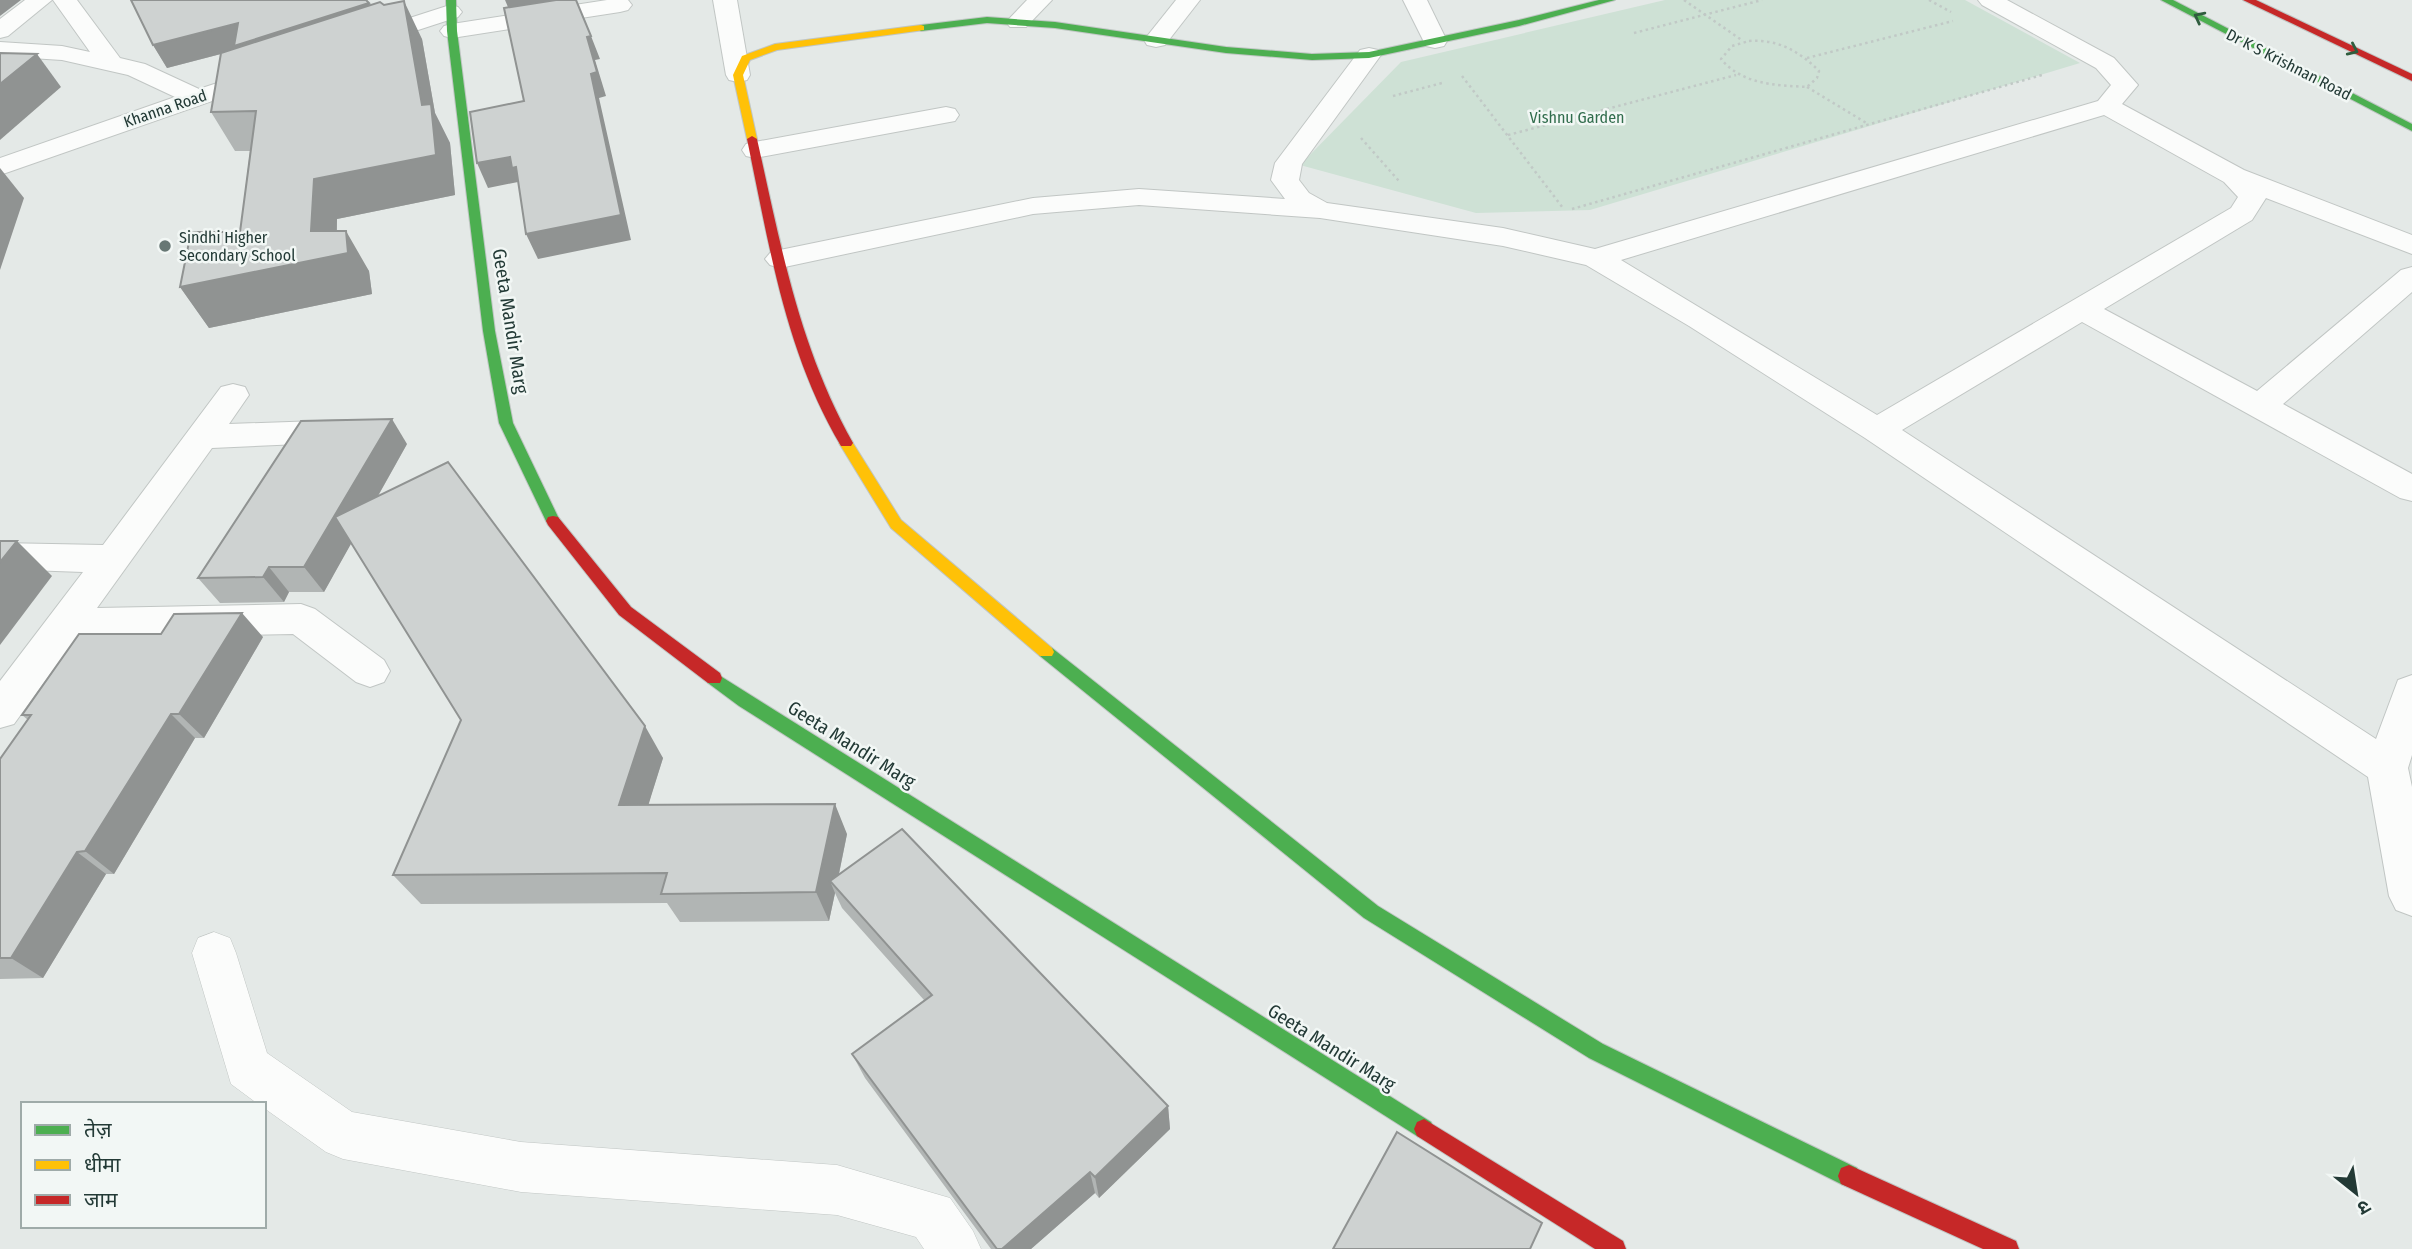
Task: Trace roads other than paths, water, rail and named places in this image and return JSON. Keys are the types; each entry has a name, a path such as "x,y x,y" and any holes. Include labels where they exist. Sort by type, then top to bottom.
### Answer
{"street":[{"path":"0,31 40,0"},
{"path":"65,0 111,63"},
{"path":"725,0 738,75 792,315 824,408 896,524 995,611 1371,912 1596,1051 1886,1194 2008,1249"},
{"path":"1018,22 1040,0"},
{"path":"1156,40 1188,0"},
{"path":"1415,0 1435,41"},
{"path":"738,75 746,58 775,47 987,20 1055,25 1226,50 1312,57 1369,55 1610,0"},
{"path":"1596,258 2107,106 2125,85 2105,64 1990,0"},
{"name":"Dr K S Krishnan Road","path":"2165,0 2412,128"},
{"name":"Dr K S Krishnan Road","path":"2248,0 2412,78"},
{"path":"348,46 451,15 620,5"},
{"name":"Geeta Mandir Marg","path":"451,15 489,331 506,423 553,521 625,611 744,701 1615,1249"},
{"path":"2249,43 2310,30"},
{"path":"0,49 62,53 136,69 195,97"},
{"path":"1320,211 1299,200 1284,180 1289,163 1369,55"},
{"name":"Khanna Road","path":"0,167 284,68"},
{"path":"2107,106 2234,176 2412,246"},
{"path":"755,150 946,115"},
{"path":"1877,430 2242,214 2253,196 2234,176"},
{"path":"780,259 1033,206 1139,197 1320,211 1503,237 1596,258 1700,319 1877,430 2387,768"},
{"path":"2260,406 2412,276"},
{"path":"2082,309 2412,489"},
{"path":"0,712 233,395"},
{"path":"202,438 353,431"},
{"path":"0,555 113,559"},
{"path":"66,623 301,619 370,671"},
{"path":"2412,691 2387,768 2412,896"}],"lane":[{"path":"214,953 248,1068 342,1135 521,1167 837,1190 932,1216 955,1249"}],"place":[{"name":"Sindhi Higher Secondary School","path":"165,246"}],"park label":[{"name":"Vishnu Garden","path":"1577,117"}]}
